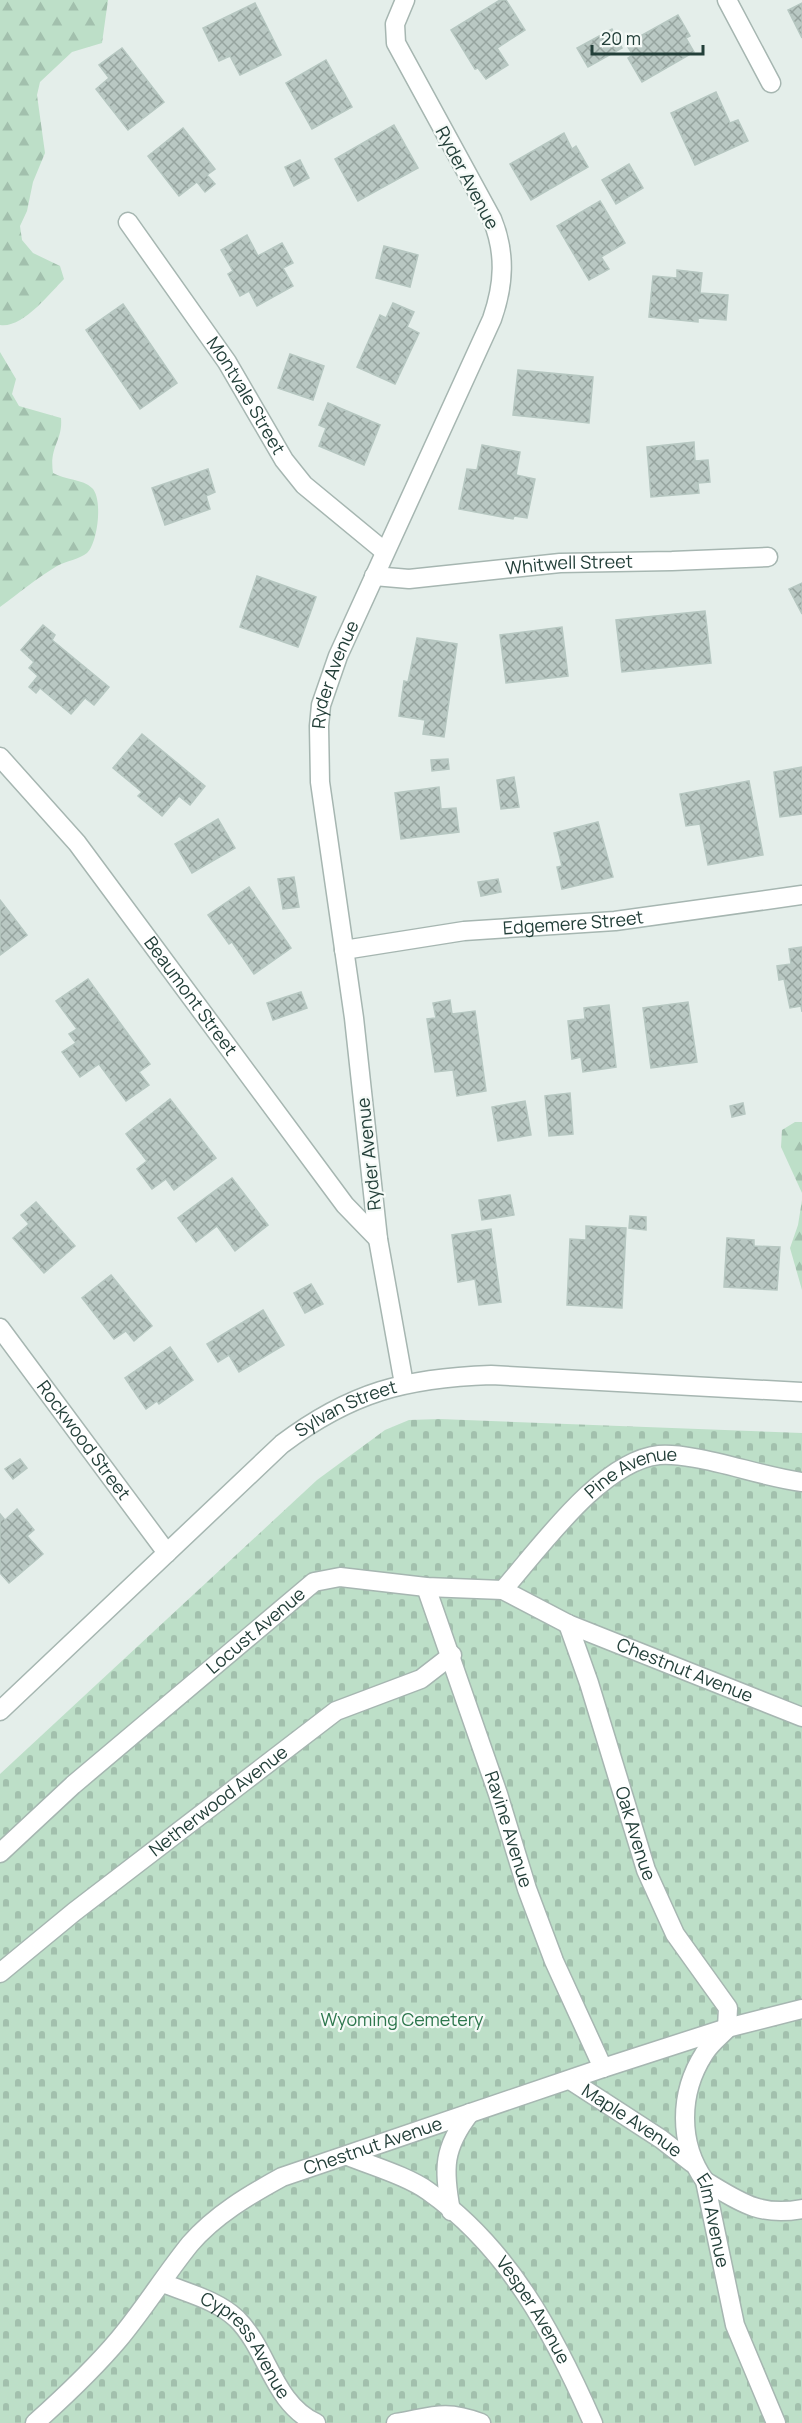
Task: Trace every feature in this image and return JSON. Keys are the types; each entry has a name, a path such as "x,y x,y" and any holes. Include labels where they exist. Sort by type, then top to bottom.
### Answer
{"street":[{"name":"Ryder Avenue","path":"404,1384 378,1239 344,950 323,808 318,726 327,683 384,551 492,319 502,283 501,244 492,219 401,56 395,37 397,17 405,0"},
{"path":"727,0 771,83"},
{"name":"Montvale Street","path":"128,222 227,362 284,460 304,485 384,551"},
{"name":"Whitwell Street","path":"374,576 409,579 560,563 768,556"},
{"name":"Beaumont Street","path":"0,757 77,843 338,1196 378,1239"},
{"name":"Edgemere Street","path":"344,950 464,931 615,921 802,895"},
{"name":"Rockwood Street","path":"0,1328 166,1553"},
{"name":"Sylvan Street","path":"0,1711 258,1466 304,1427 350,1401 404,1384 444,1378 491,1375 802,1392"},
{"name":"Pine Avenue","path":"502,1590 590,1491 622,1468 658,1455 695,1458 772,1478 802,1482"},
{"name":"Locust Avenue","path":"0,1853 73,1785 314,1582 340,1577 426,1587 502,1590 568,1624"},
{"name":"Ravine Avenue","path":"426,1587 452,1655 531,1899 554,1961 603,2067"},
{"name":"Chestnut Avenue","path":"568,1624 802,1717"},
{"name":"Oak Avenue","path":"568,1624 589,1683 646,1870 675,1934 728,2008 728,2028"},
{"name":"Netherwood Avenue","path":"0,1973 74,1912 336,1710 421,1679 452,1655"},
{"name":"Chestnut Avenue","path":"35,2423 82,2380 118,2340 191,2243 230,2207 282,2177 603,2067 728,2028 802,2009"},
{"name":"Elm Avenue","path":"728,2028 705,2052 693,2074 685,2102 684,2126 692,2163 705,2181 735,2325 776,2423"},
{"name":"Maple Avenue","path":"570,2080 661,2139 692,2163"},
{"path":"451,2211 445,2178 447,2154 454,2134 470,2113"},
{"name":"Vesper Avenue","path":"348,2156 427,2190 478,2234 526,2293 560,2350 593,2423"},
{"path":"705,2181 742,2204 779,2213 802,2209"},
{"name":"Cypress Avenue","path":"163,2283 224,2309 238,2320 280,2390 304,2417 316,2423"},
{"path":"396,2423 424,2416 446,2414 481,2423"}],"green space":[{"path":"0,0 108,0 102,43 72,52 40,82 37,95 45,153 33,182 27,211 20,226 22,240 33,253 60,266 64,279 26,316 8,325 0,325"},
{"path":"0,352 16,379 12,394 19,406 61,418 60,432 53,456 53,473 92,488 97,501 98,520 94,540 87,553 57,566 0,607"},
{"path":"795,1122 802,1122 802,1193 781,1147 782,1130"},
{"path":"802,1200 802,1290 790,1248 798,1225"},
{"name":"Wyoming Cemetery","path":"440,1419 802,1433 802,2423 0,2423 0,1774 317,1480 385,1430 409,1420"}],"building":[{"path":"500,0 506,0 525,30 497,48 508,65 486,79 478,68 475,69 451,30"},
{"path":"255,3 281,55 240,75 230,56 219,61 203,28"},
{"path":"802,3 802,38 788,10"},
{"path":"678,15 690,36 686,38 694,52 642,82 628,58 633,55 626,44"},
{"path":"612,29 622,48 588,67 577,48"},
{"path":"122,48 164,102 128,130 96,89 109,78 99,65"},
{"path":"326,60 352,107 312,129 286,83"},
{"path":"716,92 730,123 738,120 748,141 695,165 671,113"},
{"path":"394,125 418,168 358,201 335,159"},
{"path":"183,128 215,169 207,175 215,184 205,192 197,182 179,196 148,156"},
{"path":"564,133 572,149 576,146 588,167 531,200 510,164"},
{"path":"300,160 309,178 294,186 285,167"},
{"path":"629,164 643,188 616,204 602,180"},
{"path":"600,201 625,243 601,257 609,269 589,280 557,226"},
{"path":"247,235 258,256 282,243 293,263 283,268 293,286 257,306 249,291 240,296 228,274 233,271 221,250"},
{"path":"384,246 418,255 410,287 376,278"},
{"path":"677,270 702,273 700,293 728,295 726,320 698,318 698,322 649,317 653,276 677,278"},
{"path":"393,303 414,312 407,327 419,333 395,384 357,367 380,315 386,318"},
{"path":"123,304 177,383 140,409 86,330"},
{"path":"290,354 324,366 313,400 278,388"},
{"path":"518,370 593,377 589,423 513,415"},
{"path":"328,403 380,425 364,465 319,446 326,428 319,425"},
{"path":"694,442 695,461 708,460 710,482 698,483 699,493 651,497 647,447"},
{"path":"482,445 520,452 516,475 535,479 527,518 514,516 513,519 459,509 467,469 477,470"},
{"path":"208,469 215,492 206,496 210,509 165,525 152,488"},
{"path":"257,576 316,597 298,647 240,627"},
{"path":"802,583 802,614 789,589"},
{"path":"705,611 711,663 622,672 616,620"},
{"path":"43,625 55,635 52,640 109,687 94,705 85,698 71,714 40,688 36,693 29,687 38,676 29,668 34,662 21,650"},
{"path":"562,627 568,676 506,683 500,635"},
{"path":"417,638 457,644 444,737 423,734 425,720 399,716 404,681 408,682"},
{"path":"142,734 205,786 190,805 179,796 162,816 138,796 142,792 113,768"},
{"path":"448,759 449,769 432,771 431,760"},
{"path":"802,767 802,814 780,817 774,772"},
{"path":"514,777 519,807 501,809 497,780"},
{"path":"749,781 763,855 708,865 700,824 686,826 680,794"},
{"path":"439,787 441,809 456,808 459,832 401,839 395,793"},
{"path":"218,819 235,848 192,873 175,844"},
{"path":"598,822 613,877 562,889 557,867 562,866 554,833"},
{"path":"294,877 299,907 283,909 278,879"},
{"path":"498,879 501,892 481,896 478,882"},
{"path":"249,887 291,948 254,974 232,942 229,944 208,915"},
{"path":"0,900 27,935 0,955"},
{"path":"802,947 802,1012 801,1006 790,1008 784,979 779,980 777,966 791,964 789,949"},
{"path":"88,979 150,1064 139,1072 149,1085 126,1101 99,1064 80,1077 62,1052 76,1043 69,1034 77,1029 56,1001"},
{"path":"301,992 307,1008 273,1020 267,1003"},
{"path":"450,1000 452,1014 475,1011 486,1091 457,1096 453,1070 435,1072 427,1019 436,1018 433,1003"},
{"path":"688,1002 697,1062 651,1068 643,1008"},
{"path":"609,1005 616,1067 583,1072 581,1057 572,1059 568,1021 585,1019 584,1008"},
{"path":"570,1093 573,1134 549,1136 545,1096"},
{"path":"170,1099 216,1158 174,1190 166,1179 152,1189 137,1169 147,1161 126,1134"},
{"path":"525,1101 531,1135 498,1141 492,1107"},
{"path":"743,1103 745,1114 732,1117 730,1106"},
{"path":"232,1178 268,1225 235,1251 217,1226 196,1242 178,1218"},
{"path":"510,1195 514,1215 482,1220 479,1200"},
{"path":"36,1202 75,1246 44,1273 13,1238 29,1224 21,1215"},
{"path":"630,1216 646,1217 646,1230 629,1228"},
{"path":"586,1226 626,1228 622,1308 567,1305 570,1239 586,1240"},
{"path":"491,1229 501,1302 479,1305 475,1279 458,1282 452,1235"},
{"path":"727,1238 754,1240 754,1246 780,1247 777,1290 724,1287"},
{"path":"111,1275 152,1326 134,1341 126,1331 114,1339 82,1298"},
{"path":"311,1284 323,1304 305,1313 294,1293"},
{"path":"263,1310 284,1345 239,1372 229,1355 218,1362 207,1344"},
{"path":"170,1347 193,1380 159,1404 157,1401 146,1409 125,1378"},
{"path":"20,1459 27,1468 13,1479 5,1469"},
{"path":"17,1509 34,1530 27,1536 43,1554 9,1583 0,1573 0,1514 5,1520"}]}
